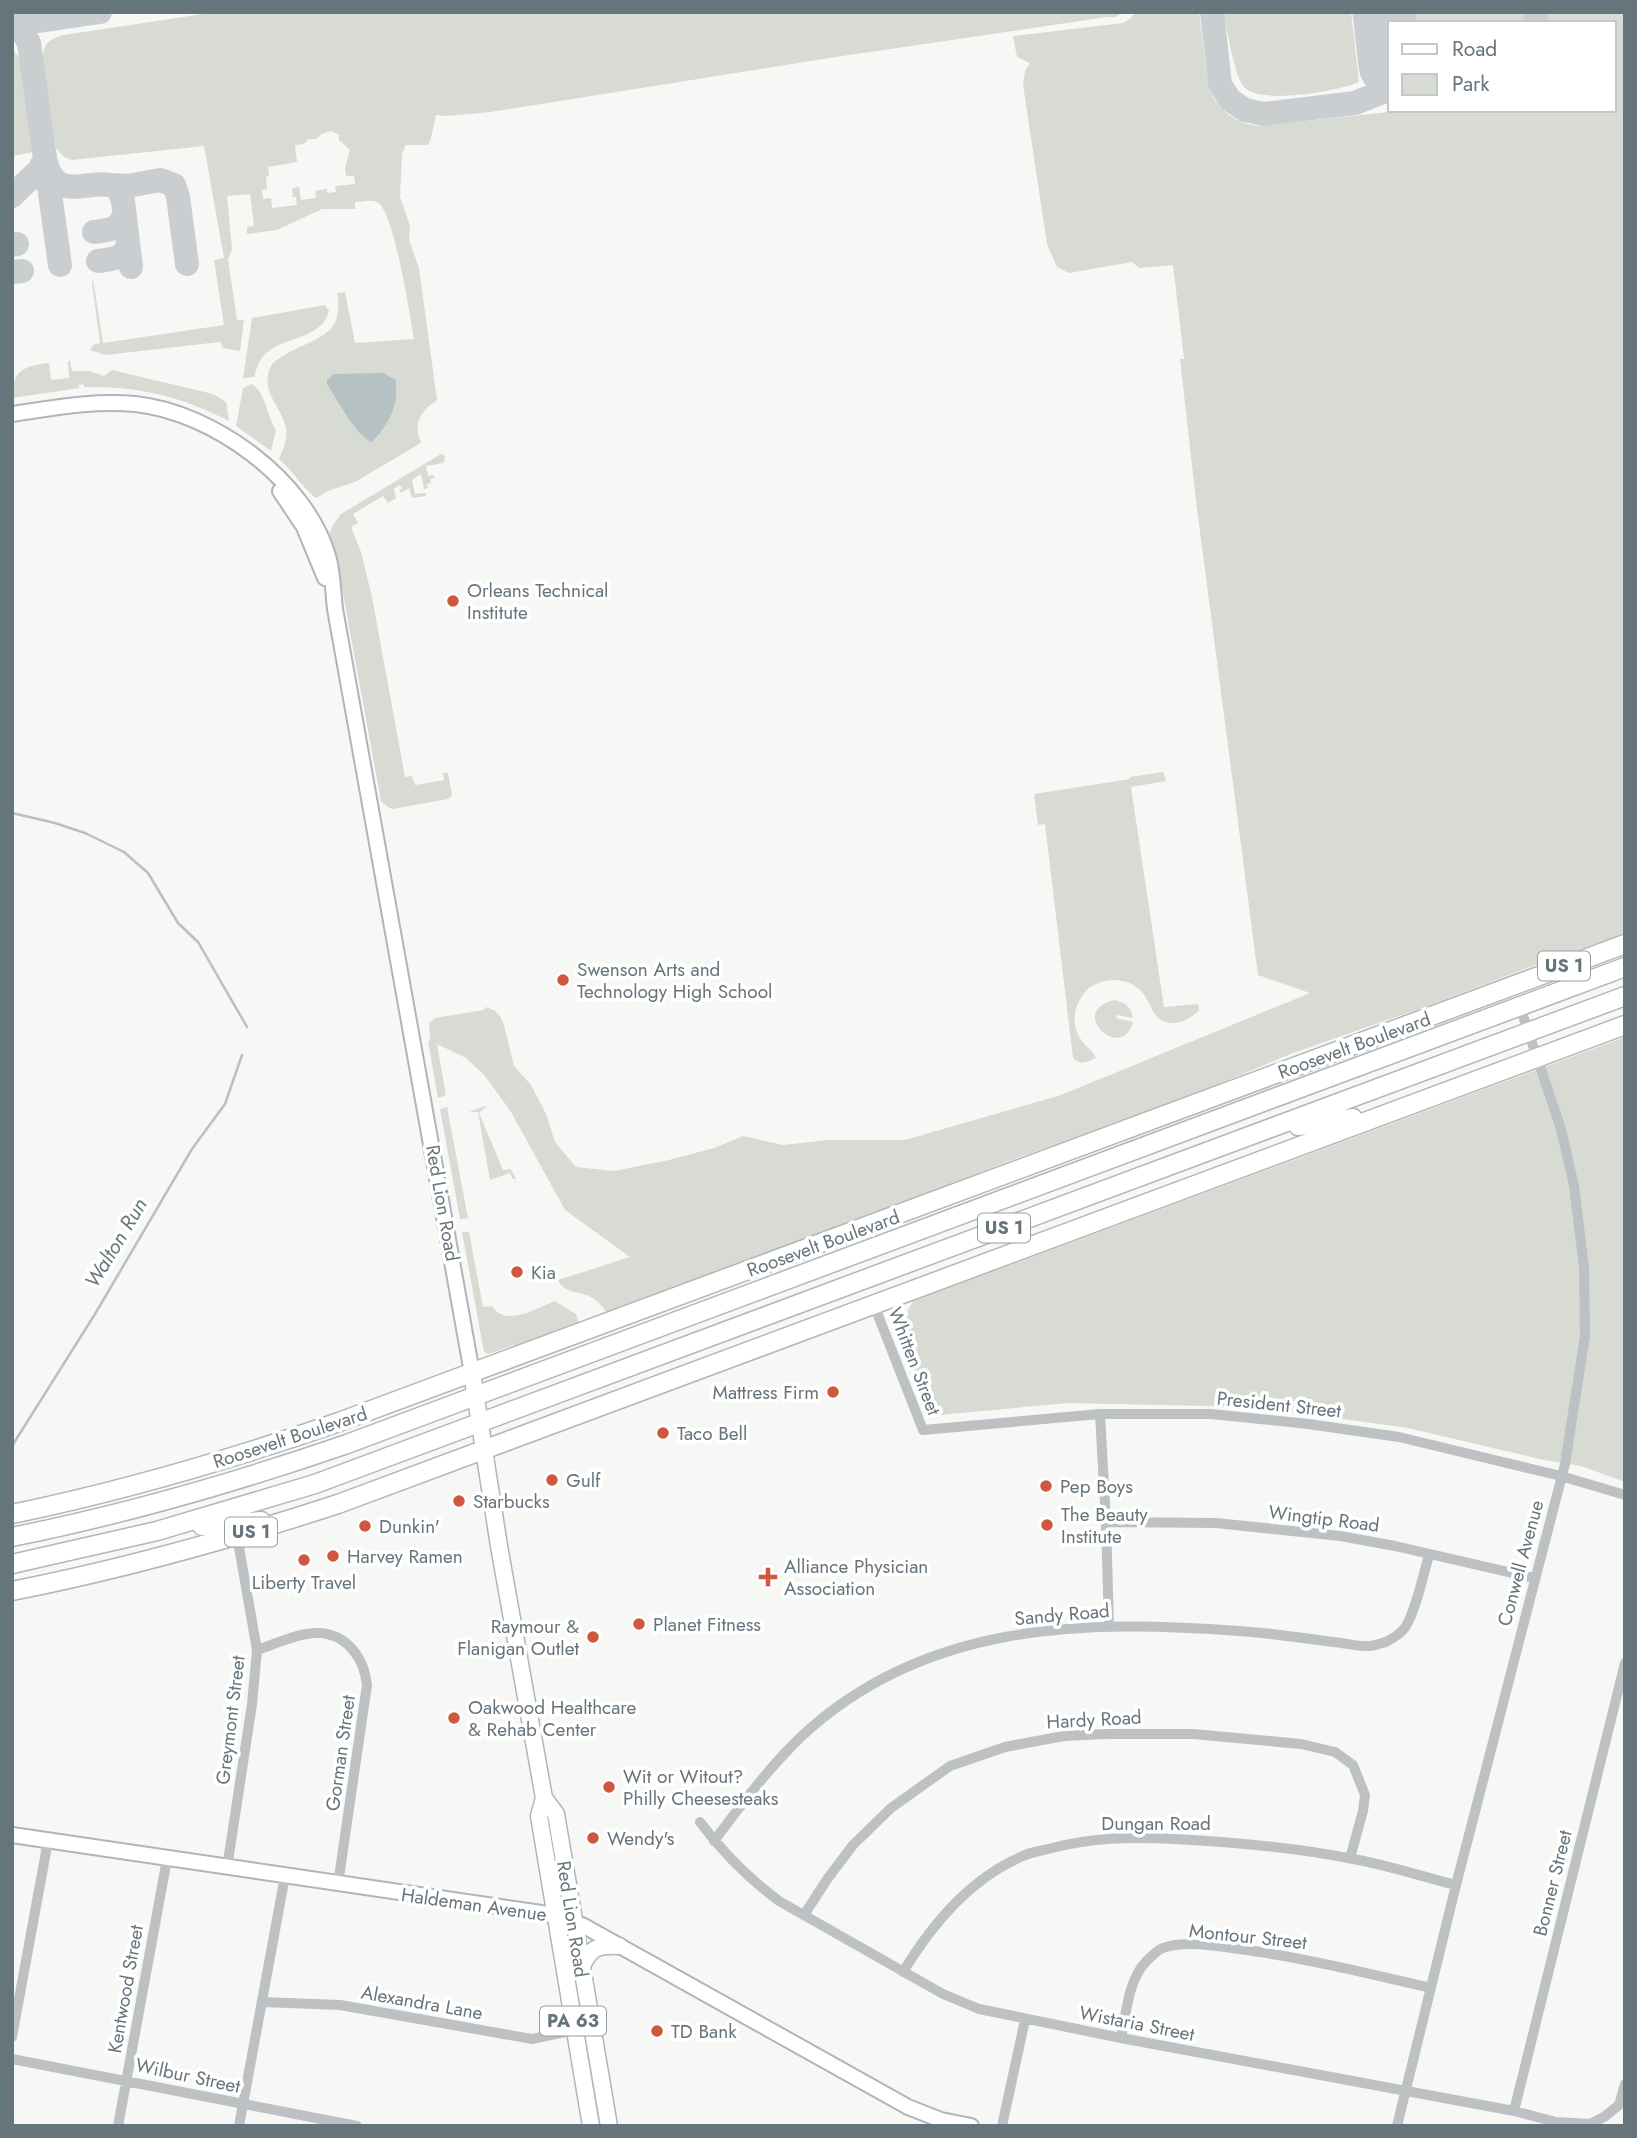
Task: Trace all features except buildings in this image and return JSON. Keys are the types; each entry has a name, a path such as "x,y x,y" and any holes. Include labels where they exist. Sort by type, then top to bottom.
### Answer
{"highway":[{"name":"Roosevelt Boulevard","path":"12,1514 95,1496 242,1455 339,1422 1625,944"},
{"name":"Roosevelt Boulevard","path":"12,1537 150,1505 298,1461 1625,967"},
{"name":"US 1","path":"12,1564 157,1531 315,1483 1625,996"},
{"name":"US 1","path":"12,1591 113,1570 296,1518 483,1451 1625,1025"},
{"path":"1263,1131 1387,1114"},
{"path":"1082,1170 1160,1117"},
{"path":"713,1283 814,1270"},
{"path":"150,1505 242,1455"},
{"path":"157,1531 296,1518"}],"main road":[{"name":"Red Lion Road","path":"472,1373 483,1451 544,1798 555,1814 609,2126"},
{"name":"Red Lion Road","path":"544,1798 539,1816 591,2126"},
{"path":"581,1969 591,1951 605,1945 619,1946"}],"street":[{"path":"12,414 84,404 136,404 183,415 246,451"},
{"name":"Red Lion Road","path":"246,451 284,482 303,503 329,558 335,609 472,1373"},
{"name":"Red Lion Road","path":"246,451 291,505 310,537 335,609"},
{"name":"Conwell Avenue","path":"1397,2126 1561,1476 1581,1374 1585,1336 1584,1267 1579,1212 1557,1116 1520,1006"},
{"name":"Whitten Street","path":"874,1305 923,1430"},
{"path":"1100,1414 1109,1626"},
{"name":"President Street","path":"923,1430 1100,1414 1211,1414 1308,1423 1399,1437 1561,1476 1625,1495"},
{"name":"Wingtip Road","path":"1106,1522 1216,1523 1340,1536 1534,1578"},
{"name":"Greymont Street","path":"227,1868 253,1704 257,1650 237,1536"},
{"name":"Sandy Road","path":"714,1840 757,1783 803,1735 845,1702 876,1684 948,1651 997,1637 1055,1629 1109,1626 1261,1632 1371,1647 1404,1630 1429,1555"},
{"name":"Gorman Street","path":"257,1650 307,1633 321,1633 336,1636 348,1645 365,1670 367,1685 338,1884"},
{"name":"Bonner Street","path":"1514,2111 1625,1663"},
{"name":"Hardy Road","path":"804,1916 853,1845 891,1808 950,1766 1005,1747 1063,1736 1193,1734 1301,1744 1335,1752 1353,1765 1365,1796 1350,1858"},
{"name":"Wistaria Street","path":"700,1822 727,1856 758,1886 804,1916 903,1972 966,2005 992,2013 1514,2111 1556,2122 1590,2124 1604,2117 1619,2105 1625,2084"},
{"name":"Haldeman Avenue","path":"12,1835 555,1915 573,1921 619,1946 908,2107 941,2120 971,2126"},
{"name":"Dungan Road","path":"903,1972 938,1920 974,1887 995,1871 1023,1856 1073,1842 1119,1837 1274,1846 1350,1858 1456,1885"},
{"path":"12,2037 48,1841"},
{"name":"Kentwood Street","path":"118,2126 167,1858"},
{"path":"239,2126 285,1876"},
{"name":"Montour Street","path":"1121,2038 1130,1990 1137,1972 1150,1956 1165,1947 1220,1946 1301,1958 1431,1988"},
{"name":"Alexandra Lane","path":"262,2002 340,2005 532,2039 574,2030"},
{"path":"1002,2126 1025,2020"},
{"name":"Wilbur Street","path":"12,2059 357,2126"}],"green space":[{"path":"216,12 1124,12 1115,17 836,57 490,112 436,115 430,142 427,145 406,145 402,153 400,197 410,226 409,240 419,268 437,400 420,418 419,444 355,482 316,498 279,459 286,440 286,428 269,391 268,375 276,360 316,340 332,328 338,308 337,293 345,292 355,343 414,339 395,243 383,209 375,201 355,202 355,209 322,209 277,230 247,234 247,227 254,226 250,194 227,196 232,249 228,260 237,320 244,320 240,351 223,348 220,342 105,355 90,350 93,345 100,343 93,279 103,343 224,325 214,260 224,258 204,146 72,160 64,157 56,148 42,59 48,43 64,35","holes":["331,131 339,135 339,140 350,150 345,168 346,176 354,176 355,184 335,186 336,192 327,193 327,189 315,191 316,198 301,200 299,187 292,188 297,205 272,208 271,198 263,199 262,190 267,189 268,167 297,162 295,145 304,144 308,139 316,139"]},
{"path":"1135,12 1199,12 1208,86 1212,95 1229,115 1244,123 1262,126 1389,112 1616,112 1616,21 1547,21 1545,12 1625,12 1625,934 1293,1053 1176,1102 1012,1160 839,1228 742,1261 609,1315 593,1298 565,1288 558,1280 630,1257 565,1210 511,1112 485,1076 466,1058 437,1044 446,1095 438,1098 428,1041 429,1023 435,1018 484,1010 485,1007 494,1010 504,1025 514,1066 531,1085 546,1114 555,1142 576,1167 614,1171 714,1148 743,1136 783,1145 829,1140 905,1140 1061,1095 1310,993 1258,975 1196,501 1180,359 1184,359 1173,265 1139,268 1132,262 1069,273 1057,267 1047,244 1023,85 1025,71 1030,63 1017,57 1013,36 1123,23"},
{"path":"1223,12 1351,12 1359,82 1299,95 1265,95 1252,92 1243,86 1240,80"},
{"path":"1416,12 1524,12 1525,21 1417,21"},
{"path":"12,49 19,57 33,152 12,156"},
{"path":"325,305 329,311 319,327 266,353 258,364 254,377 243,378 252,318"},
{"path":"68,361 72,371 90,371 104,376 112,370 213,394 226,402 229,421 176,399 123,388 84,387 83,384 79,385 79,388 12,398 14,381 21,371 49,363 51,380 69,378"},
{"path":"252,384 264,399 276,430 271,451 236,426 243,388"},
{"path":"441,454 445,456 444,463 426,466 428,476 433,475 435,478 430,479 428,488 424,489 421,474 412,480 415,494 426,493 426,496 412,498 409,488 401,493 399,491 402,488 400,485 394,489 396,498 388,503 383,496 353,514 358,523 351,527 361,552 372,597 405,777 412,776 415,785 444,780 443,773 448,773 452,794 448,799 393,809 381,801 341,583 328,542 329,534 341,514"},
{"path":"1163,772 1166,781 1131,787 1164,1007 1198,1004 1199,1010 1184,1021 1165,1022 1159,1019 1143,993 1136,987 1114,980 1097,983 1084,994 1075,1013 1078,1034 1096,1058 1079,1062 1073,1058 1045,824 1038,825 1034,794"},
{"path":"1115,1000 1127,1006 1133,1018 1117,1015 1116,1018 1133,1022 1127,1034 1118,1038 1101,1030 1095,1014 1101,1006"},
{"path":"1625,1037 1625,1482 1581,1466 1408,1428 1255,1407 1068,1403 939,1415 930,1412 898,1330 913,1301"},
{"path":"485,1106 479,1113 503,1170 511,1169 516,1179 513,1179 510,1173 490,1180 478,1112 469,1112"},
{"path":"447,1107 468,1218 460,1219 440,1109"},
{"path":"462,1232 469,1232 483,1307 492,1306 498,1312 513,1316 555,1301 576,1314 580,1325 516,1348 514,1345 488,1354 484,1352"}],"shaded area":[{"path":"383,373 396,380 396,397 388,421 372,442 353,425 327,380 334,374"}],"waterway":[{"name":"Walton Run","path":"12,50 17,12"},
{"name":"Walton Run","path":"12,813 85,833 124,852 148,873 178,923 198,942 247,1027"},
{"name":"Walton Run","path":"12,1446 95,1314 192,1149 225,1104 242,1055"}],"taxiway":[{"path":"12,25 100,12"},
{"path":"1212,12 1220,84 1230,100 1245,110 1264,114 1355,103 1388,90"},
{"path":"1535,12 1536,21"},
{"path":"12,27 22,30 29,43 60,265"},
{"path":"12,196 39,170 45,158"},
{"path":"46,162 51,175 59,183 78,187 99,184 118,188 123,201 131,267"},
{"path":"112,185 128,186 160,180 174,185 187,264"},
{"path":"94,232 117,226 124,214"},
{"path":"12,245 17,244"},
{"path":"98,261 121,255 128,244"},
{"path":"12,272 22,271"}],"runway":[{"path":"1384,12 1388,47"}],"place":[{"name":"Orleans Technical Institute","path":"453,601"},
{"name":"Swenson Arts and Technology High School","path":"563,980"},
{"name":"Kia","path":"517,1272"},
{"name":"Mattress Firm","path":"833,1392"},
{"name":"Taco Bell","path":"663,1433"},
{"name":"Gulf","path":"552,1480"},
{"name":"Pep Boys","path":"1046,1486"},
{"name":"Starbucks","path":"459,1501"},
{"name":"The Beauty Institute","path":"1047,1525"},
{"name":"Dunkin'","path":"365,1526"},
{"name":"Harvey Ramen","path":"333,1556"},
{"name":"Liberty Travel","path":"304,1560"},
{"name":"Alliance Physician Association","path":"768,1577"},
{"name":"Planet Fitness","path":"639,1624"},
{"name":"Raymour & Flanigan Outlet","path":"593,1637"},
{"name":"Oakwood Healthcare & Rehab Center","path":"454,1718"},
{"name":"Wit or Witout? Philly Cheesesteaks","path":"609,1787"},
{"name":"Wendy's","path":"593,1838"},
{"name":"TD Bank","path":"657,2031"}]}
